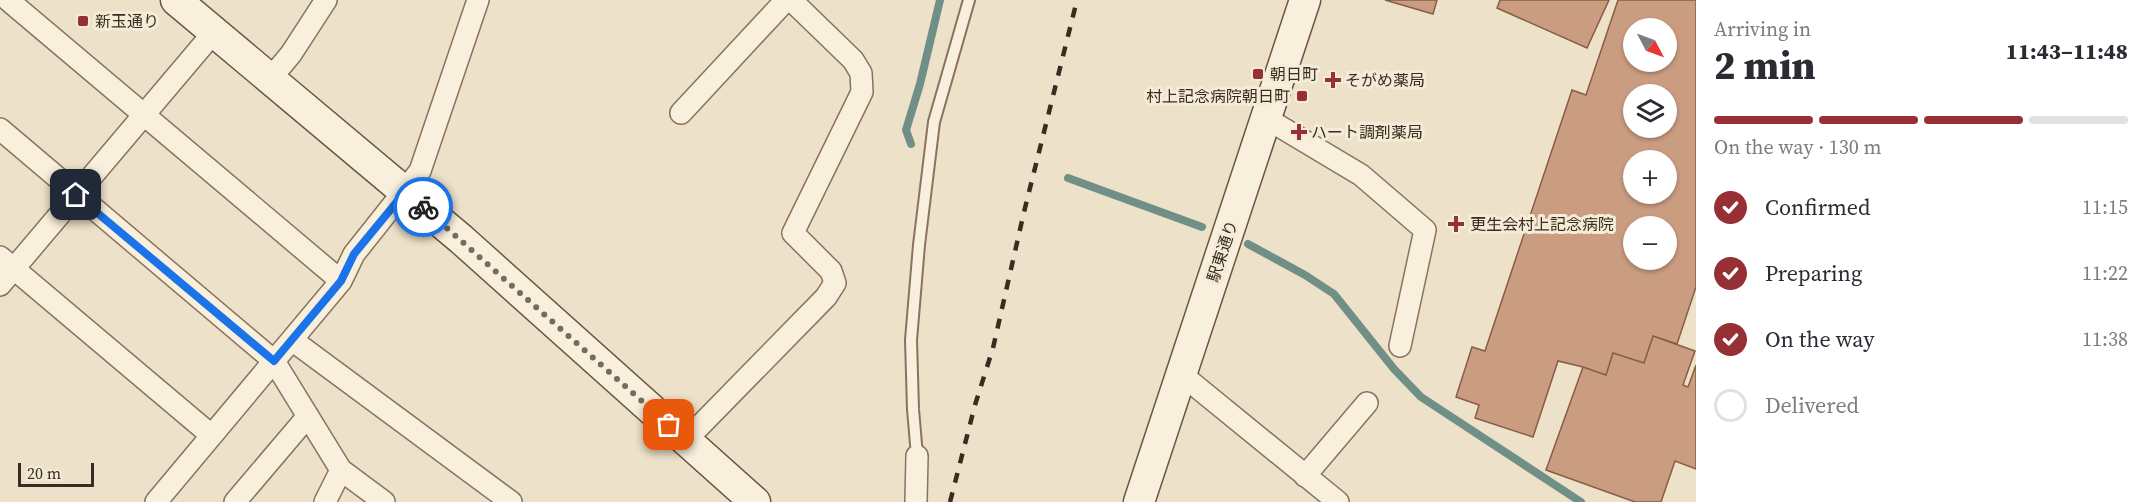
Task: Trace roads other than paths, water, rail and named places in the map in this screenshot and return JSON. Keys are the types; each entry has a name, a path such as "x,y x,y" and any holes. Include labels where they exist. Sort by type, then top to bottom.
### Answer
{"street":[{"path":"8,0 341,281"},
{"path":"176,0 470,247 755,502"},
{"path":"270,79 291,54 326,0"},
{"path":"156,502 341,281 354,254 420,171 478,0"},
{"path":"681,113 786,0"},
{"path":"686,440 826,297 834,283 831,271 793,233 862,92 861,73 853,60 791,0"},
{"name":"駅東通り","path":"1139,502 1305,0"},
{"path":"0,285 7,263 76,195 214,32"},
{"path":"1264,122 1279,126 1361,175 1425,230 1400,346"},
{"path":"0,129 274,361 341,470 384,502"},
{"path":"7,263 211,435"},
{"path":"292,340 511,502"},
{"path":"1181,374 1338,502"},
{"path":"1305,476 1367,403"},
{"path":"235,502 308,416"},
{"path":"916,502 917,456"},
{"path":"325,502 341,470"}],"lane":[{"path":"917,456 911,340 919,245 934,122 969,0"}],"waterway":[{"path":"911,144 906,130 920,84 940,0"},
{"path":"1068,178 1202,227"},
{"path":"1248,244 1305,275 1334,294 1394,369 1421,397 1581,502"}],"railway":[{"path":"950,502 975,405 993,348 1077,0"}],"place":[{"name":"新玉通り","path":"83,21"},
{"name":"朝日町","path":"1258,74"},
{"name":"そがめ薬局","path":"1333,80"},
{"name":"村上記念病院朝日町","path":"1302,96"},
{"name":"ハート調剤薬局","path":"1299,132"},
{"name":"更生会村上記念病院","path":"1456,224"}]}
